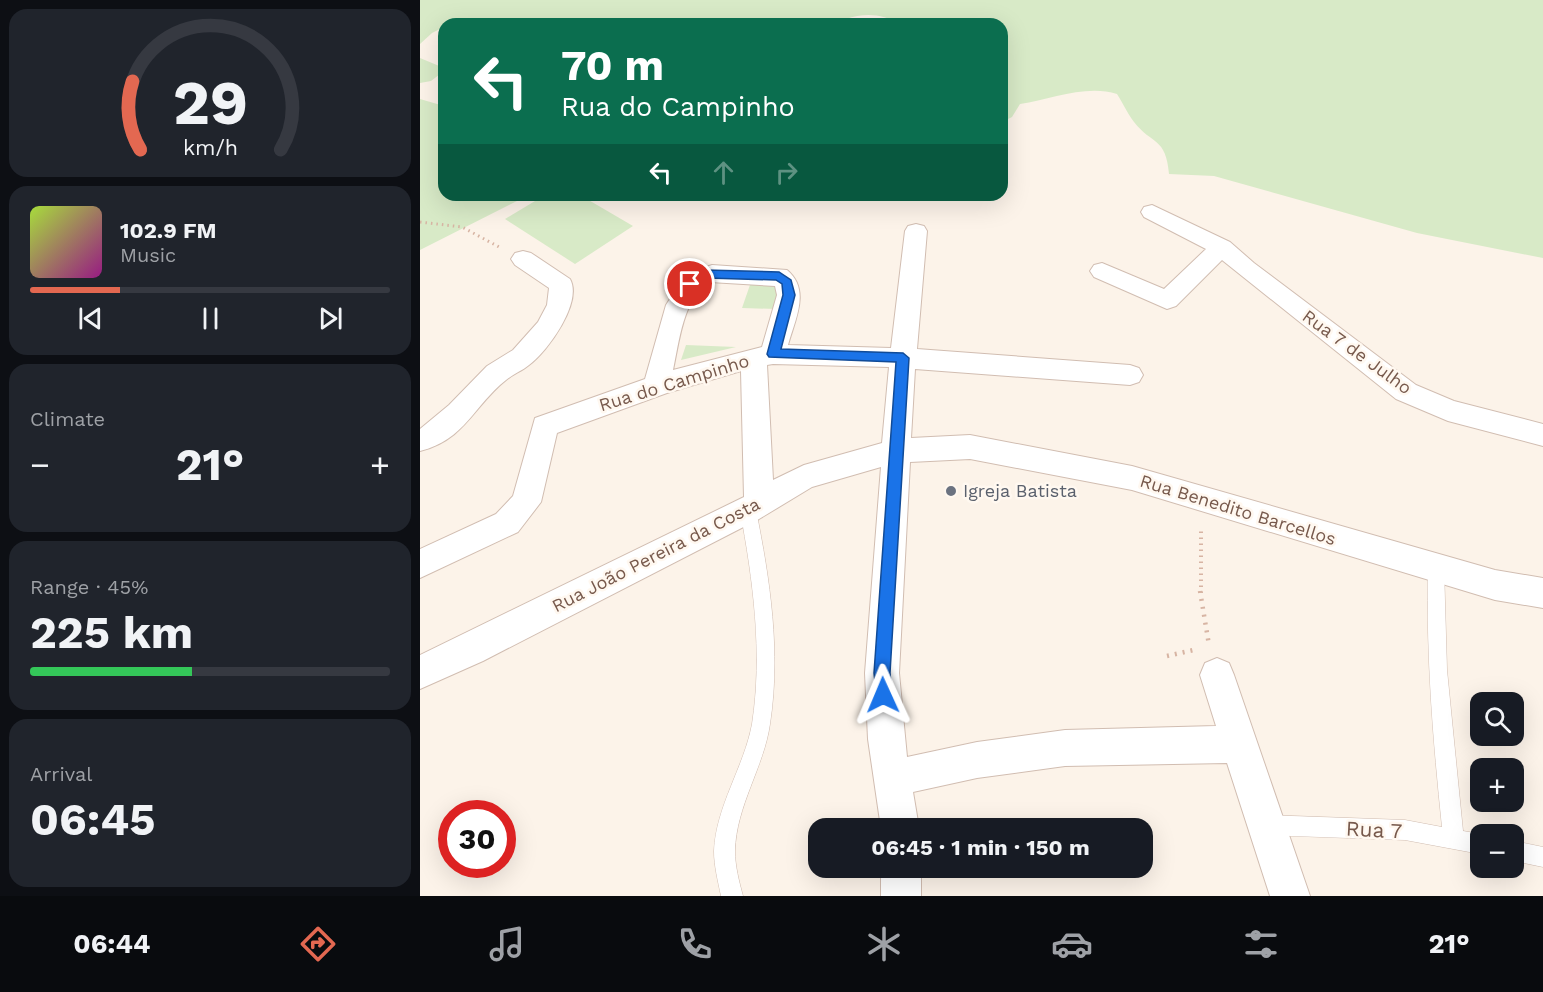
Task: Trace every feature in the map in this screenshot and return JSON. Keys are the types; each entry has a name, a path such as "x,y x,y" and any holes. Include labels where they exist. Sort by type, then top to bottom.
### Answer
{"street":[{"name":"Rua 7 de Julho","path":"1152,212 1222,247 1246,269 1406,392 1448,410 1543,435"},
{"path":"899,818 886,739 882,673 903,358 916,231"},
{"path":"1102,271 1167,300 1222,247"},
{"path":"420,440 432,437 459,413 496,373 522,357 548,327 559,305 561,285 523,259"},
{"path":"657,385 672,320 690,284 705,274 779,276 787,283 789,295 764,356 754,506"},
{"name":"Rua do Campinho","path":"420,564 507,523 526,502 544,426 657,385 764,356 903,358 1130,375"},
{"name":"Rua Benedito Barcellos","path":"896,451 970,447 1028,456 1132,478 1203,497 1495,585 1543,593"},
{"name":"Rua João Pereira da Costa","path":"420,672 471,649 754,506 804,477 896,451"},
{"path":"1214,661 1290,896"},
{"path":"894,778 977,760 1065,748 1240,744"},
{"path":"901,878 901,896"}],"lane":[{"path":"732,896 724,848 735,804 761,725 764,673 754,506"},
{"path":"1436,568 1435,635 1441,734 1454,838"},
{"name":"Rua 7","path":"1266,825 1405,830 1470,842"},
{"path":"1524,853 1543,857"}],"path":[{"path":"420,222 462,227 523,259"},
{"path":"1167,656 1214,661 1204,630 1199,552 1203,497"}],"green space":[{"path":"420,0 1543,0 1543,258 1417,233 1214,176 1169,174 1165,154 1161,147 1134,122 1117,94 1105,91 1081,91 1020,104 1012,117 1008,119 1008,18 886,18 866,15 850,18 438,18 438,30 420,44"},
{"path":"420,58 438,66 438,76 431,81 420,83"},
{"path":"420,99 438,104 438,201 517,201 420,250"},
{"path":"535,201 590,201 633,226 575,264 505,219"},
{"path":"751,282 782,285 776,309 742,308"},
{"path":"686,345 736,347 681,360"}],"place":[{"name":"Igreja Batista","path":"951,491"}],"route":[{"path":"690,284 705,274 779,276 787,283 789,295 773,354 903,358 882,673 883,695"}]}
